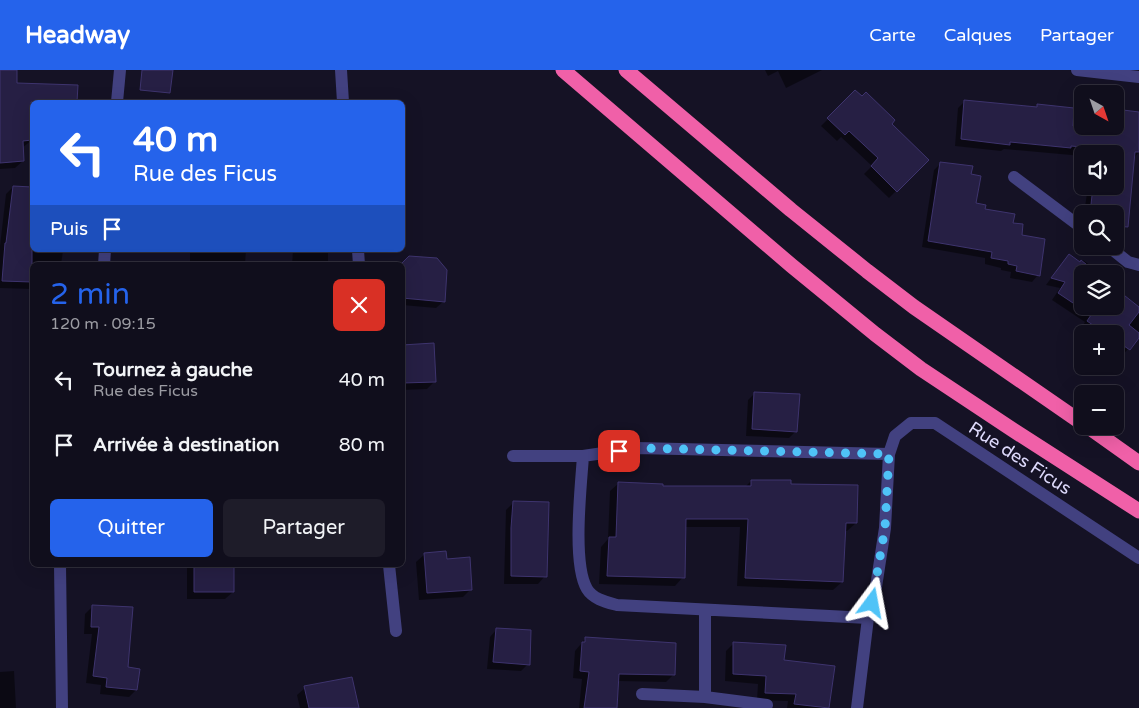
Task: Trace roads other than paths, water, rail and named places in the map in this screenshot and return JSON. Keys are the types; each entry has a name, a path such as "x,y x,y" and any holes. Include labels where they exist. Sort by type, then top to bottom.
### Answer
{"highway":[{"path":"562,70 792,266 875,334 922,369 1139,511"},
{"path":"626,70 791,210 867,271 914,307 1074,417"},
{"path":"1100,435 1139,463"}],"street":[{"path":"117,100 120,70"},
{"path":"340,70 344,100"},
{"path":"1077,70 1139,77"},
{"path":"1014,177 1074,222"},
{"path":"1119,255 1128,262 1139,266"},
{"name":"Rue des Ficus","path":"857,708 868,618 876,588 885,528 889,454 895,436 911,423 935,423 1139,558"},
{"path":"512,456 583,456 637,448 889,454"},
{"path":"583,456 578,539 581,568 587,588 597,599 617,605 868,618"},
{"path":"60,567 62,708"},
{"path":"389,567 396,631"},
{"path":"705,611 705,696"},
{"path":"642,694 705,696 767,705"}]}
